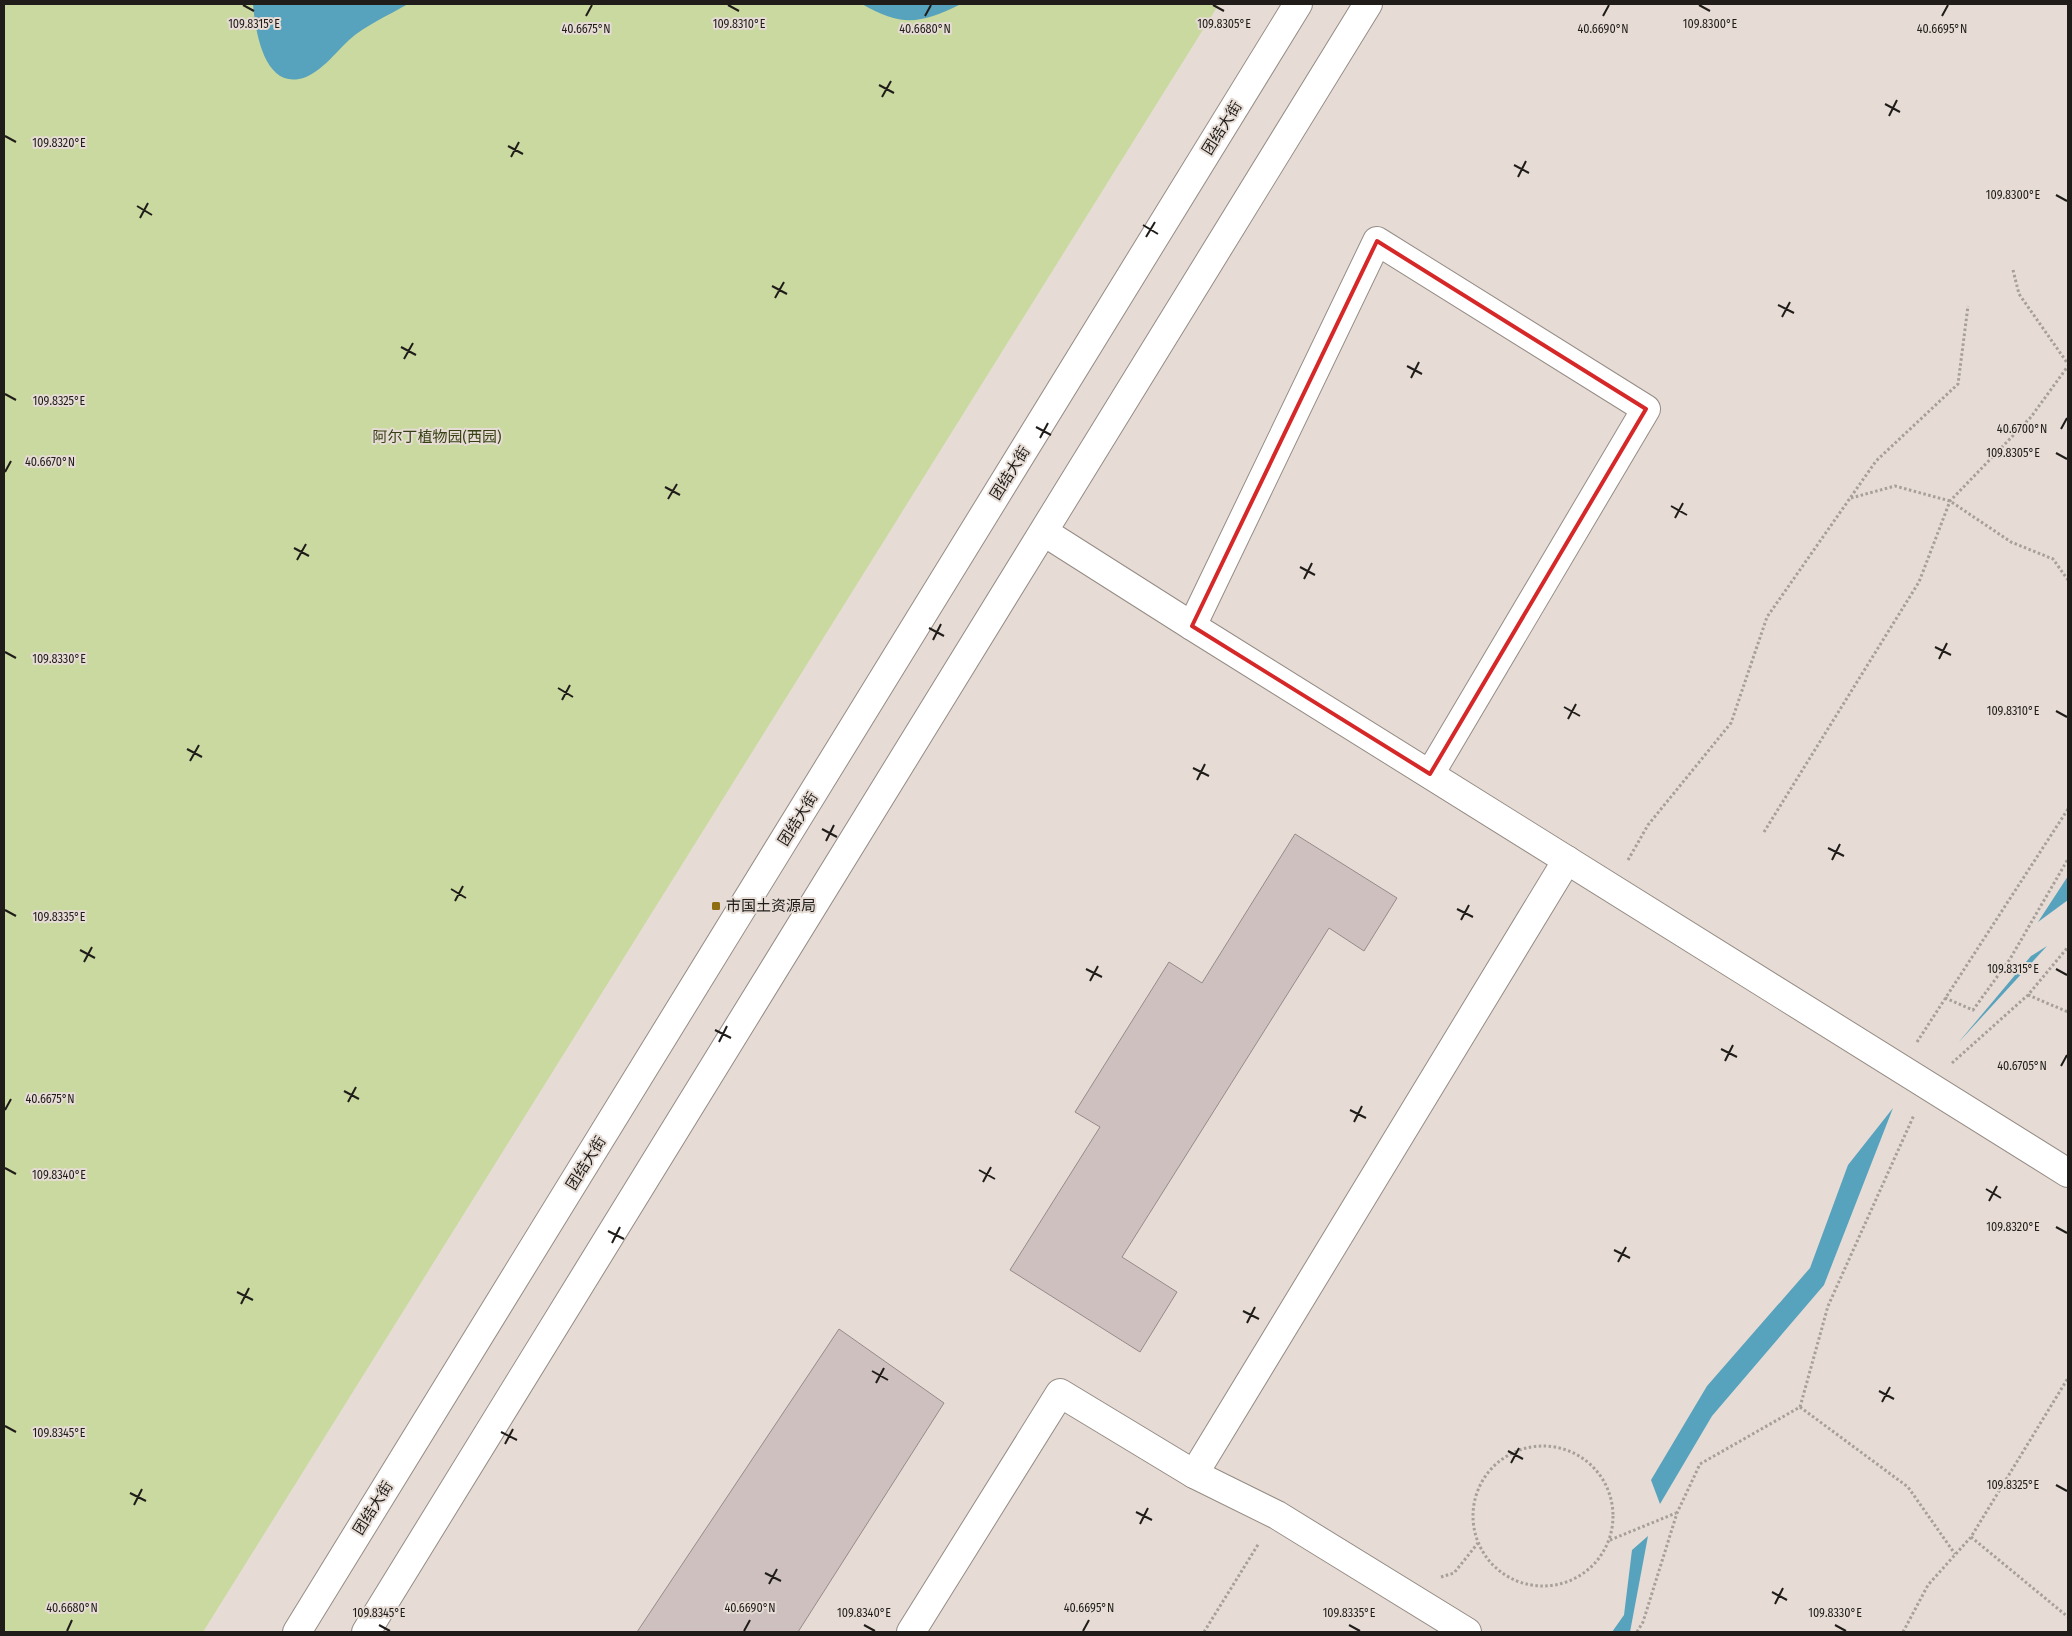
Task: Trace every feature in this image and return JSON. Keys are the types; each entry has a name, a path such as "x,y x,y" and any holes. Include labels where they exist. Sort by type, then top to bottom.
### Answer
{"street":[{"name":"团结大街","path":"297,1632 1298,4"},
{"path":"366,1632 1368,4"},
{"path":"1192,626 1377,241 1646,409 1430,774"},
{"path":"1044,532 2068,1173"},
{"path":"1194,1474 1567,860"},
{"path":"911,1632 1060,1393 1194,1474 1277,1515 1467,1632"}],"path":[{"path":"1764,832 1919,582 1950,501 2031,417 2068,366 2019,294 2013,270"},
{"path":"1612,888 1648,825 1731,723 1767,617 1876,460 1958,384 1968,306"},
{"path":"1850,499 1895,486 1950,501 2011,542 2052,560 2068,580"},
{"path":"1900,1068 2068,809"},
{"path":"1946,998 1973,1010 2010,959 2068,860"},
{"path":"1637,1632 1643,1622 1677,1513 1700,1464 1800,1407 1828,1306 1928,1085 2028,995 2068,947"},
{"path":"2028,995 2068,1012"},
{"path":"1903,1632 1928,1586 1971,1537 2068,1378"},
{"path":"1800,1407 1908,1487 1955,1554"},
{"path":"1548,1446 1562,1448 1584,1458 1601,1476 1613,1505 1610,1540 1598,1561 1579,1577 1563,1584 1539,1587 1512,1580 1493,1566 1478,1543 1473,1519 1476,1495 1484,1478 1501,1460 1523,1449 1548,1446"},
{"path":"1610,1540 1677,1513"},
{"path":"1204,1632 1277,1515"},
{"path":"1971,1537 2068,1617"},
{"path":"1401,1592 1454,1573 1478,1543"}],"highlighted area":[{"path":"1377,241 1646,409 1430,774 1192,626"}],"green space":[{"name":"阿尔丁植物园(西园)","path":"4,4 1219,4 203,1632 4,1632"}],"water":[{"path":"253,4 408,4 378,20 349,40 320,69 306,77 287,79 277,74 269,65 263,53 256,27"},
{"path":"862,4 961,4 934,16 911,20 889,17"},
{"path":"2068,876 2068,900 2038,922"},
{"path":"2047,946 1958,1043 2031,956"},
{"path":"1893,1108 1824,1285 1712,1416 1660,1504 1651,1480 1707,1386 1810,1268 1848,1165"},
{"path":"1648,1536 1630,1632 1612,1632 1624,1615 1632,1550"}],"building":[{"path":"1295,834 1397,898 1364,951 1329,928 1122,1257 1177,1292 1140,1352 1010,1270 1100,1127 1075,1112 1169,962 1202,983"},
{"path":"839,1329 944,1403 798,1632 637,1632"}],"place":[{"name":"市国土资源局","path":"716,906"}]}
